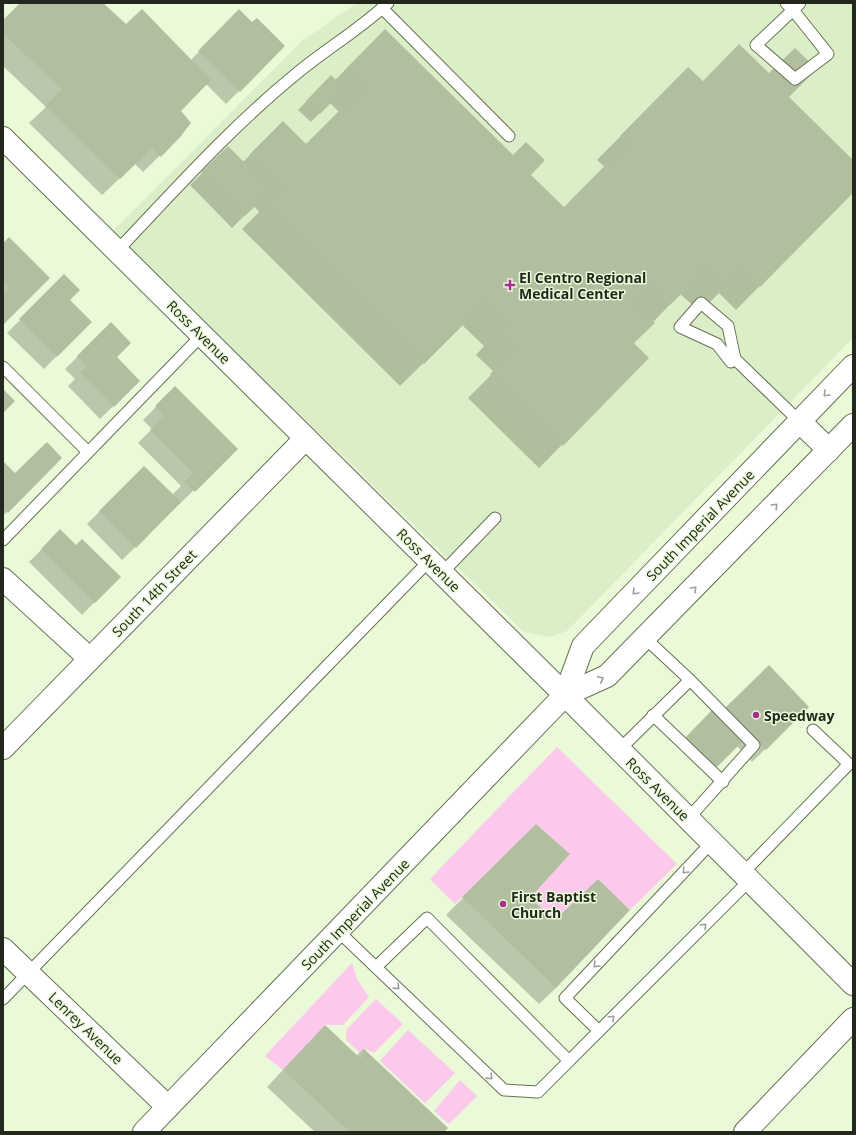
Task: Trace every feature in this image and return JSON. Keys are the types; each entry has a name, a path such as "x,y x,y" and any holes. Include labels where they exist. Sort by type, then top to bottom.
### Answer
{"main road":[{"name":"Ross Avenue","path":"3,138 565,695 853,984"},
{"name":"South Imperial Avenue","path":"565,695 583,646 853,366"},
{"path":"799,421 829,450"},
{"name":"South Imperial Avenue","path":"144,1132 565,695 607,676 853,425"},
{"name":"South 14th Street","path":"3,748 306,438"},
{"path":"3,579 90,659"},
{"name":"Lenrey Avenue","path":"3,948 168,1107"},
{"path":"745,1132 853,1019"}],"lane":[{"path":"117,251 223,139 297,73 369,20 385,5 509,136"},
{"path":"793,5 828,54 795,79 756,45 793,5"},
{"path":"732,362 717,344 680,327 701,303 728,326 735,359 799,421"},
{"path":"3,540 202,335"},
{"path":"3,367 88,452"},
{"path":"3,999 436,567 495,518"},
{"path":"645,638 690,680 754,745 723,782 688,819"},
{"path":"619,750 690,680"},
{"path":"653,716 723,782"},
{"path":"338,931 504,1090 538,1092 599,1031 746,877 849,764 813,730"},
{"path":"599,1031 565,998 712,842"},
{"path":"376,967 427,918 569,1061"}],"shaded area":[{"name":"El Centro Regional Medical Center","path":"357,3 853,3 853,338 567,631 550,637 524,632 112,232 302,41"},
{"path":"557,747 677,864 630,910 598,879 555,920 530,898 570,854 536,824 455,904 430,879"},
{"path":"352,963 357,979 369,997 343,1025 325,1025 283,1070 265,1056"},
{"path":"376,999 403,1024 374,1053 363,1048 360,1053 346,1040 347,1029"},
{"path":"408,1030 455,1073 425,1103 380,1061"},
{"path":"460,1080 477,1096 449,1124 434,1111"}],"building":[{"path":"20,3 103,3 126,24 142,9 211,80 181,111 191,123 161,157 152,148 120,179 45,106 62,89 3,34 3,20"},
{"path":"239,9 252,22 257,18 285,46 240,92 198,51"},
{"path":"385,29 513,155 526,142 545,160 531,175 564,207 627,143 620,136 688,67 703,81 739,44 769,73 795,48 817,69 789,97 853,160 853,193 760,287 743,270 724,290 704,271 670,305 650,286 634,302 655,323 634,343 649,358 563,446 490,374 516,348 499,331 507,323 486,302 424,364 264,205 282,188 249,155 283,121 306,144 362,88 344,71"},
{"path":"331,75 345,89 320,114 306,101"},
{"path":"228,146 272,190 245,216 201,172"},
{"path":"9,237 50,278 3,325 3,293 9,287 3,281 3,243"},
{"path":"64,274 80,290 70,300 92,322 57,357 19,319"},
{"path":"111,322 131,343 117,357 140,381 114,407 80,373 87,366 77,356"},
{"path":"175,386 238,449 195,492 184,482 193,473 150,430 164,415 155,406"},
{"path":"3,389 15,401 3,413"},
{"path":"47,442 62,458 8,513 3,508 3,461 15,473"},
{"path":"144,466 181,502 136,548 99,511"},
{"path":"60,529 76,545 82,539 121,577 95,603 41,549"},
{"path":"769,665 809,707 766,750 725,708"},
{"path":"713,709 744,740 714,770 683,740"},
{"name":"First Baptist Church","path":"536,824 570,854 530,898 555,920 598,879 630,910 556,988 462,897"},
{"path":"325,1025 361,1059 363,1048 448,1128 444,1132 350,1132 283,1070"}],"place":[{"name":"El Centro Regional Medical Center","path":"510,285"},
{"name":"Speedway","path":"756,715"},
{"name":"First Baptist Church","path":"503,904"}]}
